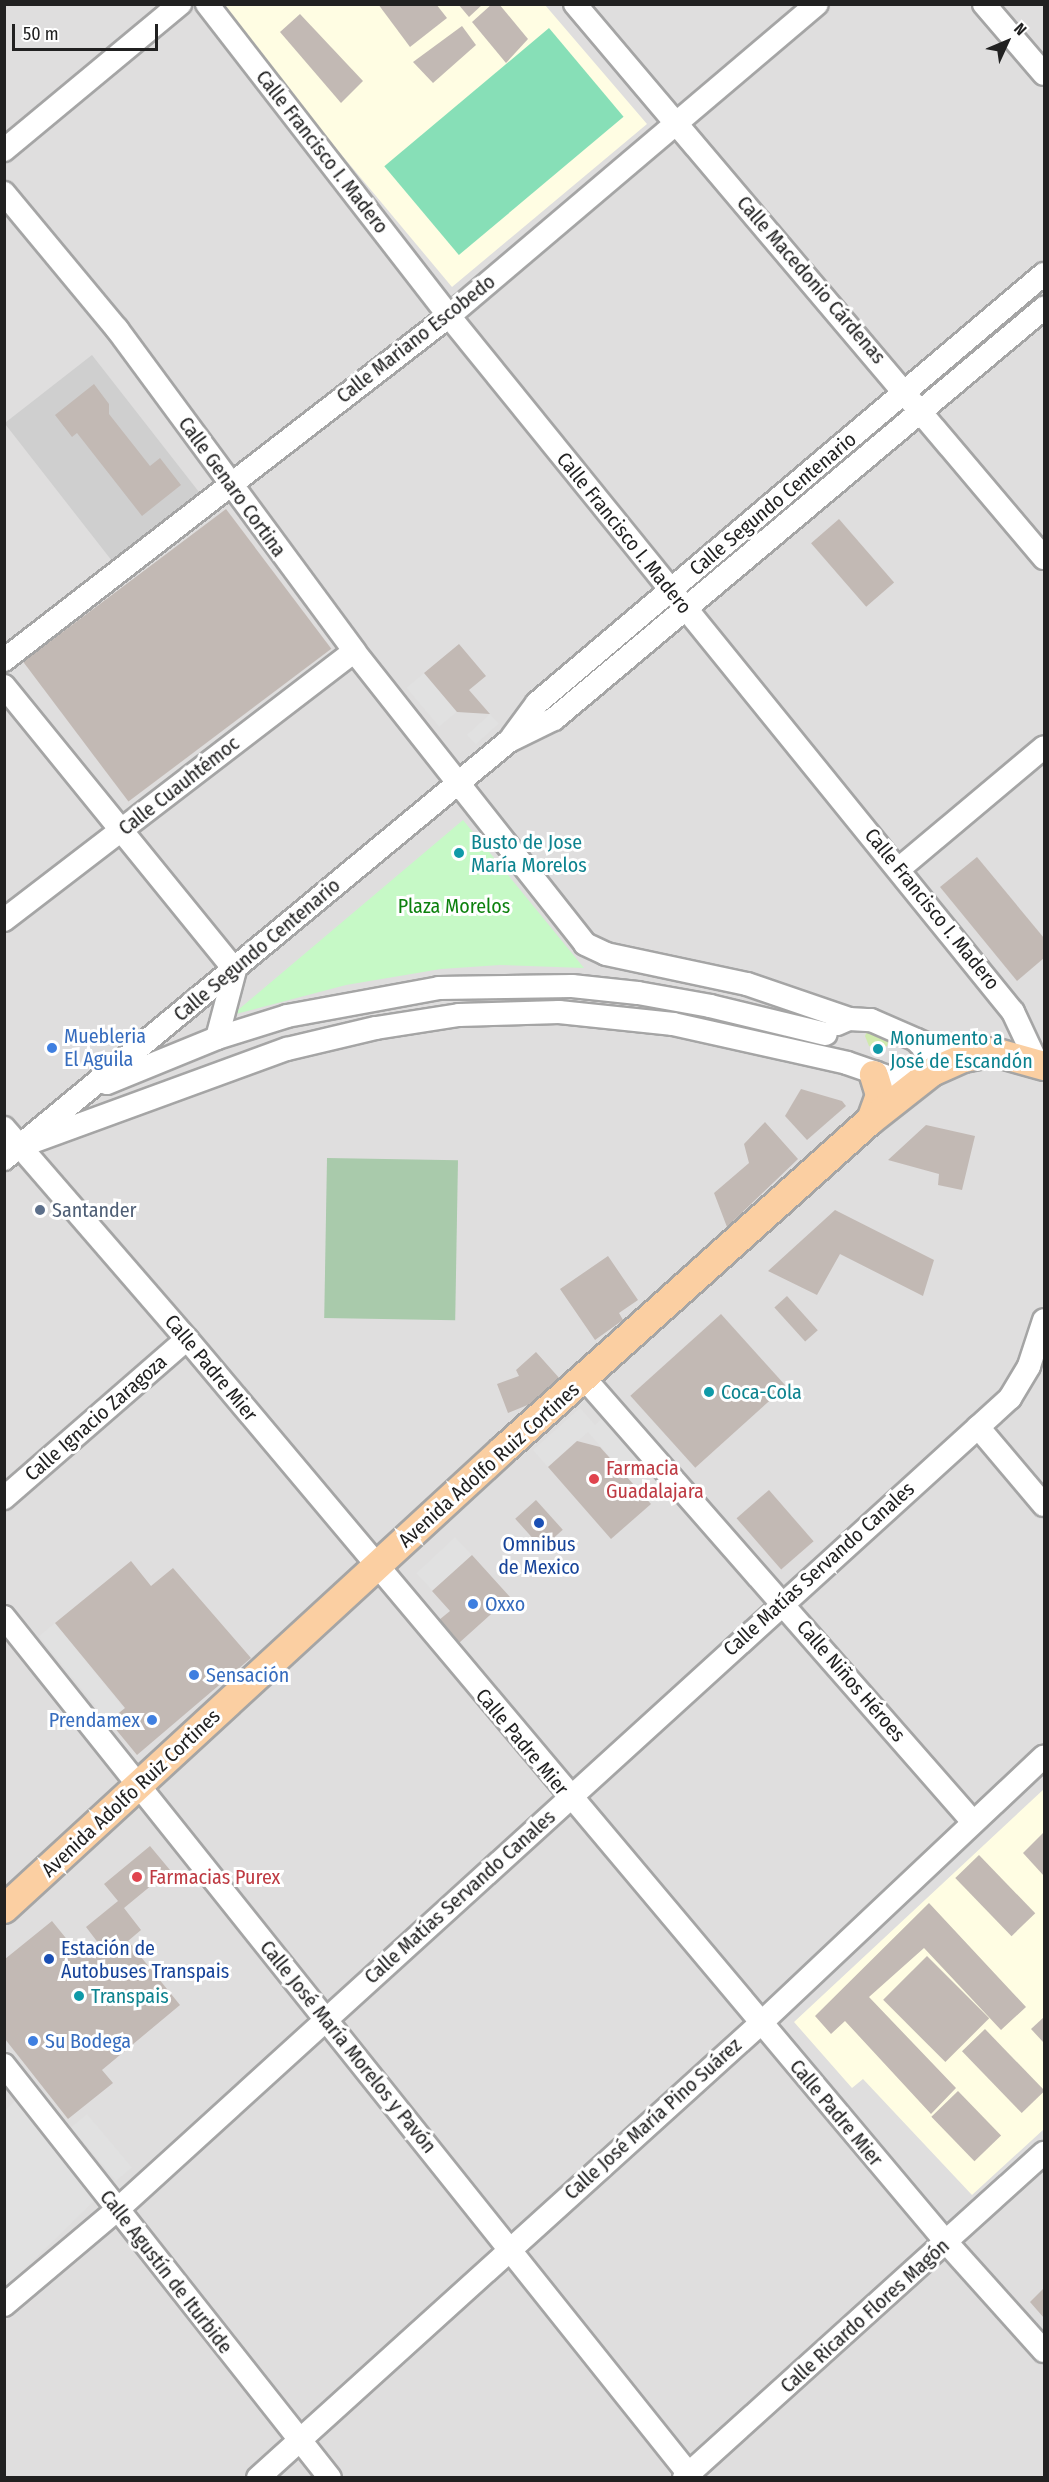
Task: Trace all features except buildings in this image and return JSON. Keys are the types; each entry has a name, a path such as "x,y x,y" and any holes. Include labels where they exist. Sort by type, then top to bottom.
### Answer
{"main road":[{"path":"994,1052 1041,1065"},
{"name":"Avenida Adolfo Ruiz Cortines","path":"4,1909 141,1785 375,1566 871,1120 932,1072 964,1058 994,1052"},
{"path":"871,1120 880,1095 874,1075"}],"street":[{"path":"4,150 180,4"},
{"name":"Calle Francisco I. Madero","path":"207,4 449,316 669,590 900,868 1013,1012 1041,1065"},
{"name":"Calle Macedonio Cárdenas","path":"575,4 908,392 1044,558"},
{"name":"Calle Mariano Escobedo","path":"4,660 228,484 449,316 817,4"},
{"path":"984,4 1044,74"},
{"name":"Calle Genaro Cortina","path":"4,193 117,329 228,484 354,651 585,944 606,954 747,984 849,1019 879,1022 928,1045 994,1052"},
{"name":"Calle Segundo Centenario","path":"509,741 537,703 908,392 1044,274"},
{"name":"Calle Segundo Centenario","path":"12,1153 509,741 554,719 1044,308"},
{"name":"Calle Cuauhtémoc","path":"4,920 354,651"},
{"path":"4,686 235,969 217,1038"},
{"path":"900,868 1044,747"},
{"path":"88,1090 217,1038 287,1016 439,988 572,986 638,993 710,1006 826,1034 849,1019"},
{"path":"439,988 444,1018"},
{"path":"12,1153 286,1049 376,1028 444,1018 508,1011 617,1016 673,1024 847,1063 874,1075 906,1081 932,1072 930,1054 916,1040"},
{"path":"826,1034 831,1047 847,1063"},
{"name":"Calle Padre Mier","path":"4,1128 12,1153 187,1339 760,2024 947,2243 1044,2351"},
{"name":"Calle Matías Servando Canales","path":"4,2305 117,2210 782,1602 1010,1398 1029,1366 1044,1320"},
{"name":"Calle Ignacio Zaragoza","path":"4,1498 187,1339"},
{"name":"Calle Niños Héroes","path":"585,1379 973,1822"},
{"path":"978,1427 1044,1505"},
{"name":"Calle José María Morelos y Pavón","path":"4,1617 141,1785 325,2020 510,2247 688,2476"},
{"name":"Calle José María Pino Suárez","path":"258,2478 510,2247 760,2024 1044,1756"},
{"name":"Calle Agustín de Iturbide","path":"4,2065 330,2478"},
{"name":"Calle Ricardo Flores Magón","path":"688,2476 1044,2153"}],"shaded area":[{"path":"221,4 545,5 647,124 452,287 218,7"},
{"path":"5,5 1044,5 1044,2477 5,2477"},
{"path":"92,355 200,494 113,562 5,423"},
{"path":"424,673 457,712 439,727 406,688"},
{"path":"490,714 499,724 476,744 467,735"},
{"path":"580,1408 595,1425 609,1412 662,1472 640,1491 588,1432 548,1467 533,1450"},
{"path":"455,1537 472,1555 433,1591 416,1573"},
{"path":"55,1623 124,1708 108,1722 39,1636"},
{"path":"1044,1789 1044,2129 972,2195 863,2079 852,2088 794,2022"},
{"path":"24,2092 103,2192 7,2286 5,2111"},
{"path":"87,2114 132,2168 116,2181 71,2127"}],"green space":[{"path":"549,28 624,117 459,255 384,166"},
{"name":"Plaza Morelos","path":"463,820 584,968 500,965 441,969 346,985 232,1015"},
{"path":"868,1029 889,1038 887,1046 880,1050 869,1046 865,1036"},
{"path":"327,1158 458,1160 455,1320 324,1318"}],"place":[{"name":"Busto de Jose María Morelos","path":"459,853"},
{"name":"Muebleria El Aguila","path":"52,1048"},
{"name":"Monumento a José de Escandón","path":"878,1049"},
{"name":"Santander","path":"40,1210"},
{"name":"Coca-Cola","path":"709,1392"},
{"name":"Farmacia Guadalajara","path":"594,1479"},
{"name":"Omnibus de Mexico","path":"539,1523"},
{"name":"Oxxo","path":"473,1604"},
{"name":"Sensación","path":"194,1675"},
{"name":"Prendamex","path":"152,1720"},
{"name":"Farmacias Purex","path":"137,1877"},
{"name":"Estación de Autobuses Transpais","path":"49,1959"},
{"name":"Transpais","path":"79,1996"},
{"name":"Su Bodega","path":"33,2041"}]}
